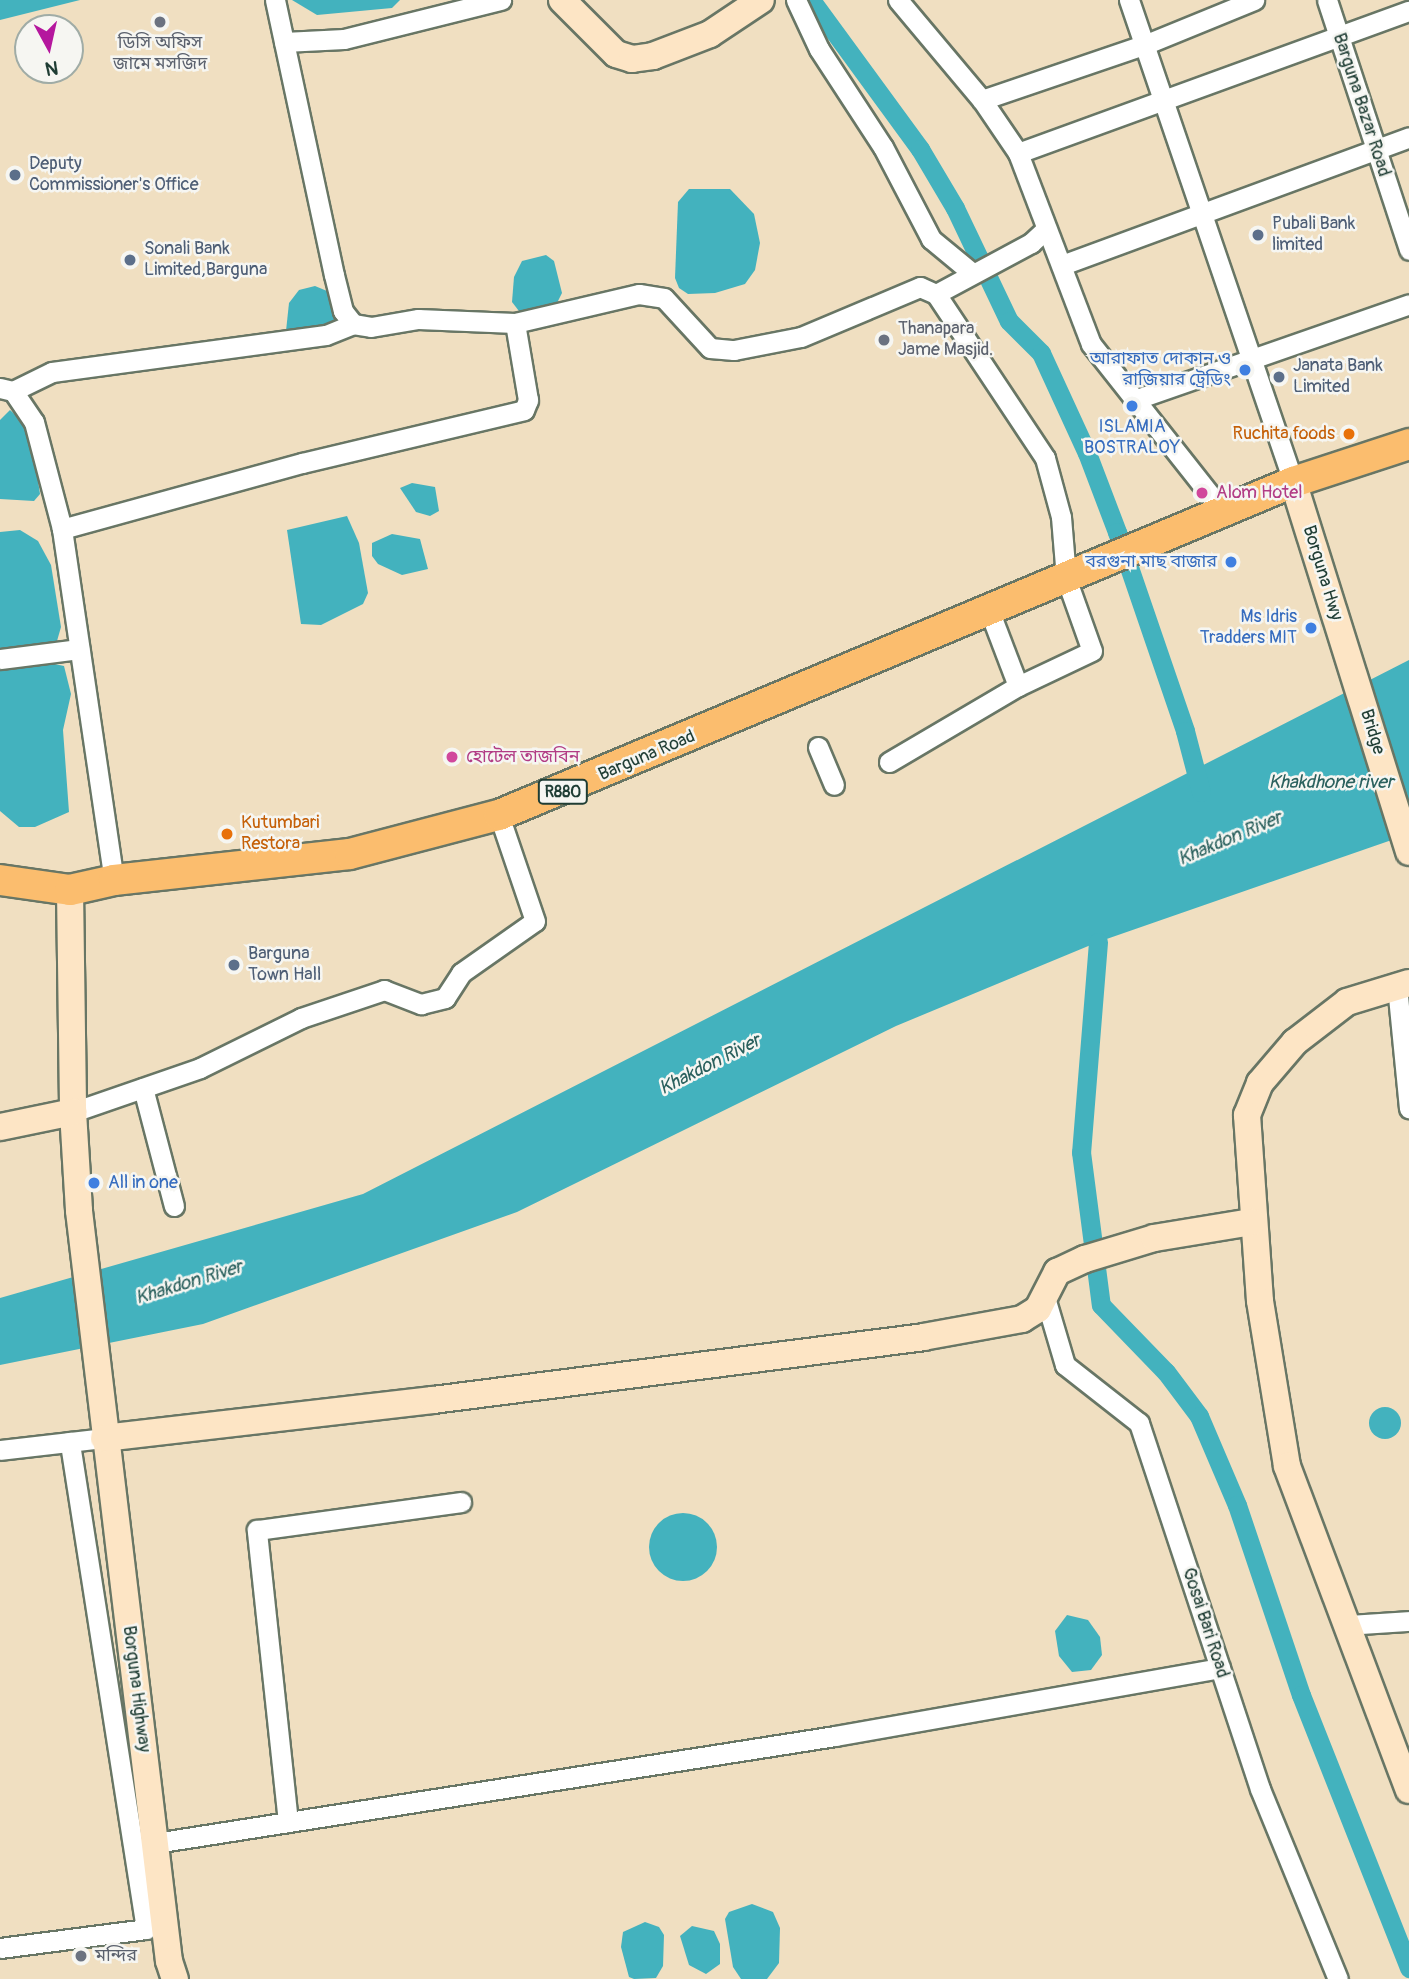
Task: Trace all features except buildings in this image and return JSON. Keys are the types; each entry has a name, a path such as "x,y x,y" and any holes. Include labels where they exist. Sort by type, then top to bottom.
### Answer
{"main road":[{"name":"Barguna Road","path":"1295,488 1409,444"},
{"name":"Barguna Road","path":"0,880 71,890 114,880 350,854 499,815 1223,511 1295,488 1409,458"}],"street":[{"path":"275,0 334,275 343,311 353,324"},
{"path":"284,42 344,39 501,0"},
{"path":"562,0 616,54 632,59 653,56 710,34 761,0"},
{"path":"796,0 819,49 883,146 931,239 971,272"},
{"path":"898,0 982,100 1018,153 1091,344 1223,511"},
{"path":"1129,0 1295,488"},
{"path":"982,100 1144,45 1254,0"},
{"name":"Barguna Bazar Road","path":"1326,0 1409,250"},
{"path":"1018,153 1409,11"},
{"path":"1062,265 1409,136"},
{"path":"936,295 971,272 1031,243 1046,229"},
{"path":"114,880 62,529 34,422 7,389 52,372 327,335 353,324 371,327 418,320 515,323 639,294 664,298 710,348 734,350 801,337 920,287 936,295 1045,458 1061,517 1066,578 1092,651 1018,686 889,762"},
{"path":"1134,400 1251,356 1409,304"},
{"path":"62,529 302,463 524,410 528,400 515,323"},
{"name":"Borguna Hwy","path":"1295,488 1346,652"},
{"path":"989,610 1018,686"},
{"path":"0,659 79,649"},
{"name":"Bridge","path":"1346,652 1409,852"},
{"path":"818,747 834,785"},
{"path":"0,1127 73,1112 200,1068 301,1018 384,990 421,1004 445,998 461,973 535,921 499,815"},
{"name":"Borguna Highway","path":"71,890 73,1112 79,1211 104,1438 155,1843 175,1979"},
{"path":"1409,1108 1403,984 1346,1003 1295,1042 1260,1083 1247,1115 1252,1222 1264,1337 1287,1466 1409,1790"},
{"path":"143,1088 174,1206"},
{"path":"0,1450 923,1337 1022,1319 1038,1309 1057,1272 1085,1259 1124,1250 1154,1238 1252,1222"},
{"name":"Gosai Bari Road","path":"1044,1294 1065,1365 1139,1423 1260,1789 1338,1979"},
{"path":"0,1948 146,1929 70,1442"},
{"path":"288,1822 257,1530 461,1502"},
{"path":"1347,1625 1409,1621"},
{"path":"155,1843 822,1738 1220,1668"}],"water":[{"path":"0,0 80,0 14,14 14,16 0,20"},
{"path":"292,0 400,0 392,8 317,15"},
{"path":"689,189 730,189 754,214 760,243 755,270 745,284 715,293 688,294 679,288 675,278 678,202"},
{"path":"546,255 554,261 562,293 555,307 522,315 512,302 514,277 522,261"},
{"path":"315,286 327,291 335,303 341,316 337,332 286,331 289,303 299,290"},
{"path":"10,410 30,428 40,494 34,501 0,499 0,420"},
{"path":"412,483 435,487 439,511 430,516 416,512 400,488"},
{"path":"347,516 359,543 368,593 363,604 321,625 301,624 287,530"},
{"path":"20,530 38,541 51,565 61,627 57,641 44,646 0,650 0,532"},
{"path":"392,534 420,539 428,569 402,575 378,564 372,556 372,543"},
{"name":"Khakdhone river","path":"1409,660 1409,834 1098,942 896,1026 517,1212 203,1324 0,1365 0,1298 363,1194"},
{"path":"45,662 64,666 71,694 63,730 69,812 35,827 19,827 0,811 0,666"},
{"path":"1385,1407 1396,1412 1401,1423 1396,1434 1385,1439 1374,1434 1369,1423 1374,1412"},
{"path":"683,1513 696,1515 707,1523 715,1534 715,1560 707,1571 696,1579 683,1581 670,1579 659,1571 651,1560 649,1547 651,1534 659,1523 670,1515"},
{"path":"1067,1615 1088,1620 1100,1637 1102,1655 1091,1670 1072,1672 1059,1656 1055,1631"},
{"path":"752,1904 773,1912 780,1928 779,1963 767,1979 741,1979 733,1967 725,1919 729,1912"},
{"path":"645,1922 659,1927 664,1935 663,1966 656,1978 634,1979 629,1977 621,1947 623,1932"},
{"path":"692,1926 714,1931 720,1944 720,1964 706,1974 689,1965 680,1936"}],"waterway":[{"path":"811,0 920,149 955,208 1009,321 1041,353 1087,453 1117,532 1185,731 1201,792"},
{"path":"1098,942 1081,1152 1101,1305 1166,1372 1199,1416 1237,1505 1301,1695 1409,1968"}],"place":[{"name":"ডিসি অফিস জামে মসজিদ","path":"160,22"},
{"name":"Deputy Commissioner's Office","path":"15,175"},
{"name":"Pubali Bank limited","path":"1258,235"},
{"name":"Sonali Bank Limited,Barguna","path":"130,260"},
{"name":"Thanapara Jame Masjid.","path":"884,340"},
{"name":"আরাফাত দোকান ও রাজিয়ার ট্রেডিং","path":"1245,370"},
{"name":"Janata Bank Limited","path":"1279,377"},
{"name":"ISLAMIA BOSTRALOY","path":"1132,406"},
{"name":"Ruchita foods","path":"1349,434"},
{"name":"Alom Hotel","path":"1202,493"},
{"name":"বরগুনা মাছ বাজার","path":"1231,562"},
{"name":"Ms Idris Tradders MIT","path":"1311,628"},
{"name":"হোটেল তাজবিন","path":"452,757"},
{"name":"Kutumbari Restora","path":"227,834"},
{"name":"Barguna Town Hall","path":"234,965"},
{"name":"All in one","path":"94,1183"},
{"name":"মন্দির","path":"81,1956"}],"water label":[{"name":"Khakdon River","path":"1230,839"},
{"name":"Khakdon River","path":"710,1065"},
{"name":"Khakdon River","path":"189,1283"}]}
